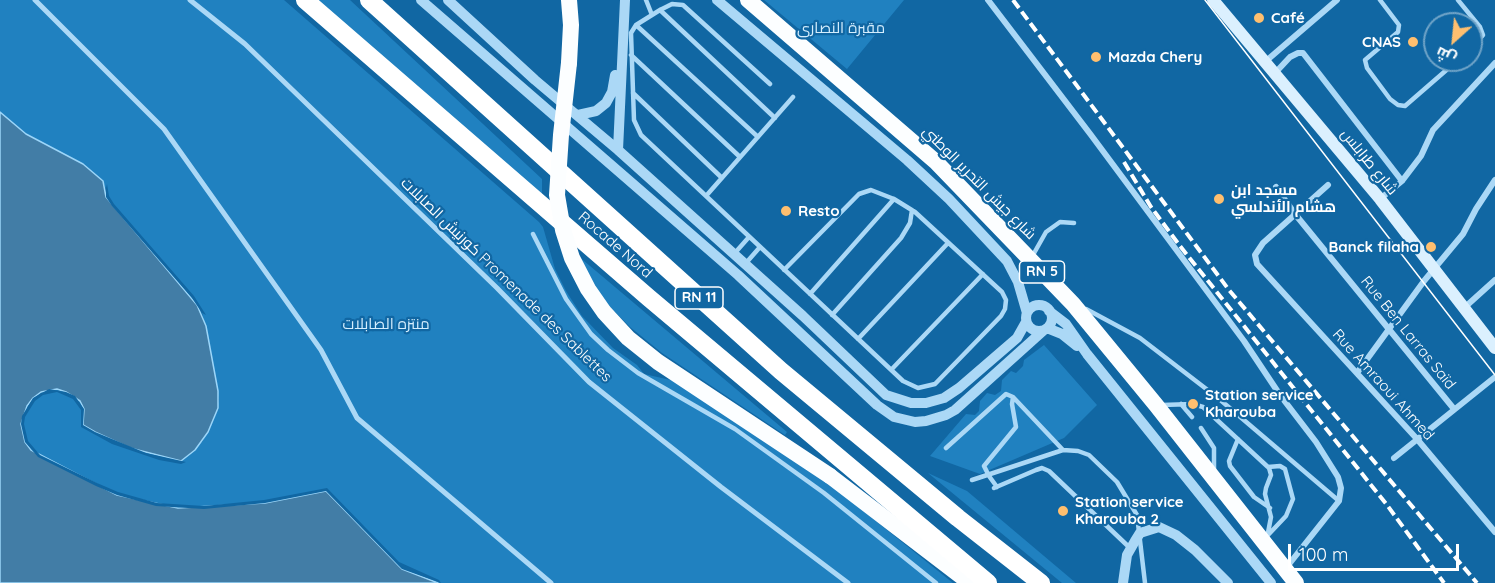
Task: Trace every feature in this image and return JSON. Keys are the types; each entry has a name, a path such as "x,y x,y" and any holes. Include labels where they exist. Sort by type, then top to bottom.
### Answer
{"highway":[{"name":"Rocade Nord","path":"305,0 649,298 988,583"},
{"name":"Rocade Nord","path":"369,0 781,371 949,511 1041,583"},
{"path":"569,0 571,25 569,63 557,195 563,230 572,258 588,289 604,312 628,338 658,362 830,476 970,583"},
{"name":"شارع جيش التحرير الوطني","path":"748,0 936,162 1073,304 1266,540 1296,583"}],"main road":[{"name":"شارع طرابلس","path":"1214,0 1380,199 1495,348"}],"street":[{"path":"35,0 164,129 321,350 357,418 551,583"},
{"name":"كورنيش الصابلات Promenade des Sablettes","path":"190,0 261,59 497,288 589,382 721,488 848,583"},
{"path":"421,0 738,274 877,405 894,417 915,422 926,421 955,410 1046,329 1052,318 1049,311"},
{"path":"448,0 535,80 618,150 803,316 886,394 903,402 926,403 951,394 1017,338 1029,309 1038,305 1042,306 1066,324 1087,354 1271,583"},
{"path":"578,115 596,111 606,103 612,92 620,0"},
{"path":"618,150 625,0"},
{"path":"717,0 907,160 949,199 1007,261 1018,282 1026,317 1033,330 1046,329 1062,334 1087,354"},
{"path":"988,0 1244,341 1280,395 1316,442 1338,477 1341,488 1339,501 1285,569"},
{"path":"1266,61 1337,0"},
{"path":"1276,72 1290,57 1303,53 1402,181"},
{"path":"1380,199 1402,181 1421,156 1433,130 1495,63"},
{"path":"1357,373 1434,269 1464,234 1476,209 1495,180"},
{"path":"1295,214 1328,185"},
{"name":"Rue Ben Larras Saïd","path":"1276,187 1295,214 1454,410"},
{"name":"Rue Amraoui Ahmed","path":"1295,214 1263,243 1255,255 1257,264 1417,439 1495,532"},
{"path":"1464,308 1495,280"},
{"path":"1394,458 1495,377"},
{"path":"1123,583 1126,555 1130,548 1140,533 1159,527 1176,535 1196,550 1228,583"}],"lane":[{"path":"646,0 652,15"},
{"path":"1380,0 1399,25 1398,32 1365,60 1366,68 1390,99 1398,105 1405,106 1444,72"},
{"path":"1458,0 1468,12"},
{"path":"770,84 683,5 672,4 660,10 636,25 630,38 634,120 641,135 759,247 903,381 913,387 924,388 935,384 1001,316 1006,304 1005,296 912,210 894,199 871,190 863,191 784,270"},
{"path":"660,10 775,118"},
{"path":"636,25 758,137"},
{"path":"631,55 740,158"},
{"path":"633,93 722,178"},
{"path":"706,196 793,97"},
{"path":"810,294 894,199"},
{"path":"832,315 901,238 910,223 912,210"},
{"path":"1032,261 1036,247 1046,232 1060,222 1074,223"},
{"path":"533,234 566,299 591,334 608,350 638,373 735,429 824,493 936,583"},
{"path":"734,254 749,237"},
{"path":"858,339 948,243"},
{"path":"744,264 759,247"},
{"path":"891,370 983,274"},
{"path":"1073,304 1140,338 1218,398 1339,501"},
{"path":"946,448 1003,395 1009,394 1063,450"},
{"path":"1013,397 1016,427 984,468 995,487 1042,468 1049,471 1130,548"},
{"path":"1181,404 1192,417"},
{"path":"1156,405 1193,404 1203,407 1268,467 1271,475 1265,494 1271,517 1266,540"},
{"path":"1201,428 1214,448 1213,477"},
{"path":"1238,440 1229,461 1230,466 1254,498 1270,508"},
{"path":"972,480 1063,450 1089,454 1123,491 1137,515 1145,583"},
{"path":"1266,540 1286,516 1293,499 1285,469 1280,466 1268,467"}],"green space":[{"name":"منتزه الصابلات","path":"0,0 284,0 539,222 543,227 555,269 566,291 582,316 613,348 637,365 644,374 675,381 826,481 953,583 438,583 265,503 178,508 117,495 31,450 21,424 33,398 57,389 202,442 214,419 219,400 202,313 112,206 103,181 83,164 26,134 0,112"},
{"path":"315,0 350,0 542,179 542,198"},
{"name":"مقبرة النصارى","path":"764,0 904,0 847,69"},
{"path":"577,255 787,432 785,435 662,353 630,327 608,305 590,280"},
{"path":"1044,345 1097,405 1064,438 980,474 930,456 966,414 975,415 979,411 980,401 987,393 995,395 1001,391 1002,380 1011,371 1016,373 1023,366 1024,360"},
{"path":"928,473 967,491 1076,583 1062,583"}],"shaded area":[{"path":"0,112 26,134 83,164 103,181 106,197 197,305 206,326 218,391 218,408 208,432 195,450 181,461 130,448 95,432 83,425 84,409 80,401 57,389 41,392 27,406 21,424 25,442 31,450 117,495 178,508 265,503 326,491 402,569 438,583 0,583"}],"pier":[{"path":"107,184 109,196 114,204 194,296 206,315 112,206 106,197"},
{"path":"49,389 75,396 84,409 83,425 95,432 146,453 186,462 181,464 159,460 112,444 81,427 81,410 73,399 57,392 43,395 35,401 25,417 24,424 28,441 40,455 118,492 157,503 204,506 264,500 327,488 399,562 441,583 402,569 326,491 265,503 204,509 156,506 117,495 96,486 38,457 25,442 21,424 22,416 33,398"}],"tram line":[{"path":"1205,0 1495,375"}],"railway":[{"path":"1013,0 1229,290 1477,583"},
{"path":"1124,162 1151,207 1180,246 1387,505 1444,583"}],"place":[{"name":"Café","path":"1259,18"},
{"name":"CNAS","path":"1413,42"},
{"name":"Mazda Chery","path":"1096,57"},
{"name":"مسجد ابن هشام الأندلسي","path":"1219,199"},
{"name":"Resto","path":"786,211"},
{"name":"Banck filaha","path":"1431,247"},
{"name":"Station service Kharouba","path":"1193,404"},
{"name":"Station service Kharouba 2","path":"1063,511"}]}
